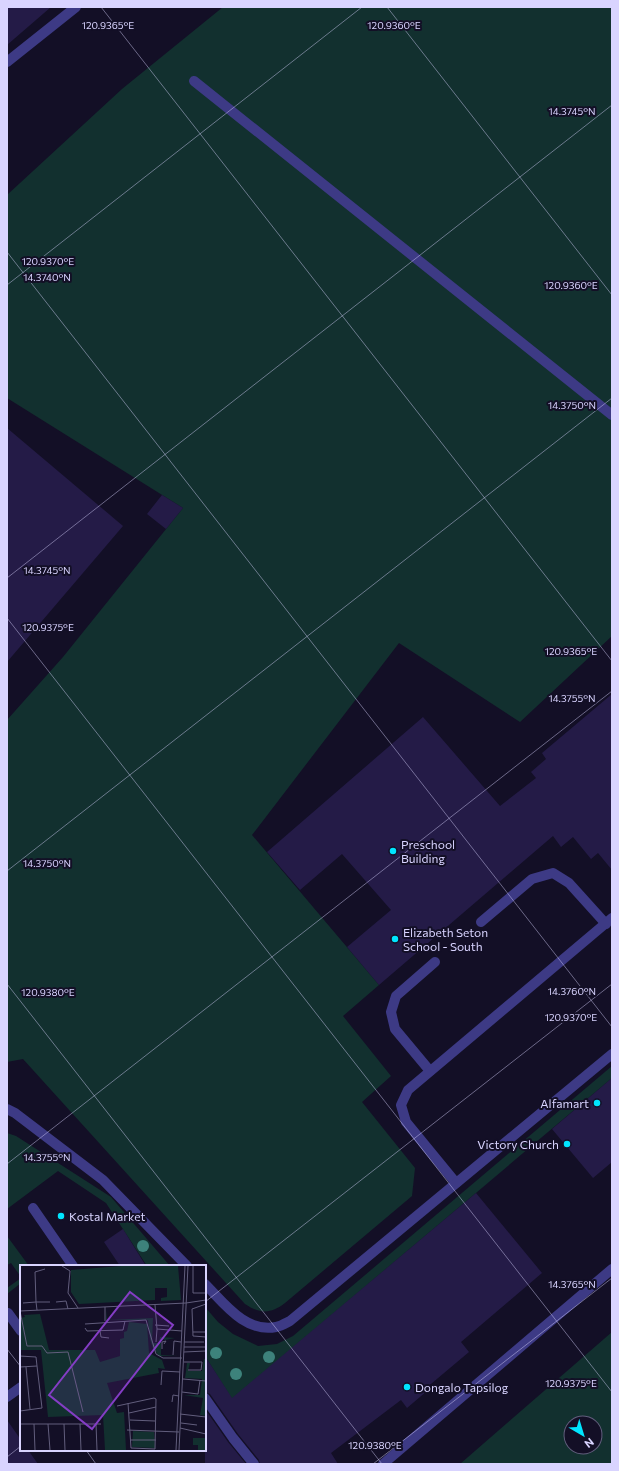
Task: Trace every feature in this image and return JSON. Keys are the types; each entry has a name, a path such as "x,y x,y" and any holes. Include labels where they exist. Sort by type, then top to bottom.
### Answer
{"street":[{"path":"7,62 76,7"},
{"path":"194,81 612,415"},
{"path":"456,1183 406,1122 401,1105 408,1090 609,921 569,883 553,873 532,879 481,922"},
{"path":"430,1071 395,1029 391,1012 396,996 435,962"},
{"path":"206,1285 244,1322 263,1328 277,1327 290,1321 612,1054"},
{"path":"7,1110 15,1113 103,1180 186,1265"},
{"path":"33,1208 72,1265"},
{"path":"383,1464 612,1269"},
{"path":"9,1318 20,1330"},
{"path":"7,1397 20,1388"},
{"path":"206,1399 233,1438 254,1464"}],"green space":[{"path":"223,7 612,7 612,636 520,722 399,643 252,835 379,985 343,1016 391,1076 362,1102 415,1168 412,1196 285,1303 270,1311 256,1310 245,1304 23,1059 7,1062 7,720 63,657 183,508 7,398 7,195 122,89"},
{"path":"612,1066 612,1078 232,1399 206,1358 206,1308 218,1322 233,1334 258,1346 277,1344 293,1336"},
{"path":"7,1133 16,1136 111,1197 169,1265 146,1265 106,1203 58,1171 7,1209"},
{"path":"7,1236 28,1265 20,1265 20,1276 11,1263 7,1265"},
{"path":"20,1279 20,1284 7,1294 7,1288"},
{"path":"612,1332 612,1464 460,1464"}],"building":[{"path":"7,7 51,7 7,45"},
{"path":"7,428 123,526 7,662"},
{"path":"162,495 183,508 166,529 147,514"},
{"name":"Preschool Building","path":"612,694 612,870 598,853 591,859 573,837 561,847 553,836 379,985 347,947 391,910 342,854 300,890 267,852 423,717 500,806 536,778 531,772 546,759 542,753"},
{"name":"Alfamart","path":"612,1078 612,1162 593,1178 552,1129"},
{"path":"476,1193 542,1273 461,1342 469,1352 425,1389 427,1391 407,1408 401,1400 331,1453 338,1464 260,1464 259,1460 238,1434 210,1394 206,1392 206,1358 232,1398"},
{"path":"123,1229 145,1265 119,1265 104,1242"},
{"path":"206,1410 228,1442 246,1464 205,1464"},
{"path":"7,1420 20,1439 20,1451 29,1451 38,1464 7,1464"}],"place":[{"name":"Preschool Building","path":"393,851"},
{"name":"Elizabeth Seton School - South","path":"395,939"},
{"name":"Alfamart","path":"597,1103"},
{"name":"Victory Church","path":"567,1144"},
{"name":"Kostal Market","path":"61,1216"},
{"name":"Dongalo Tapsilog","path":"407,1387"}]}
